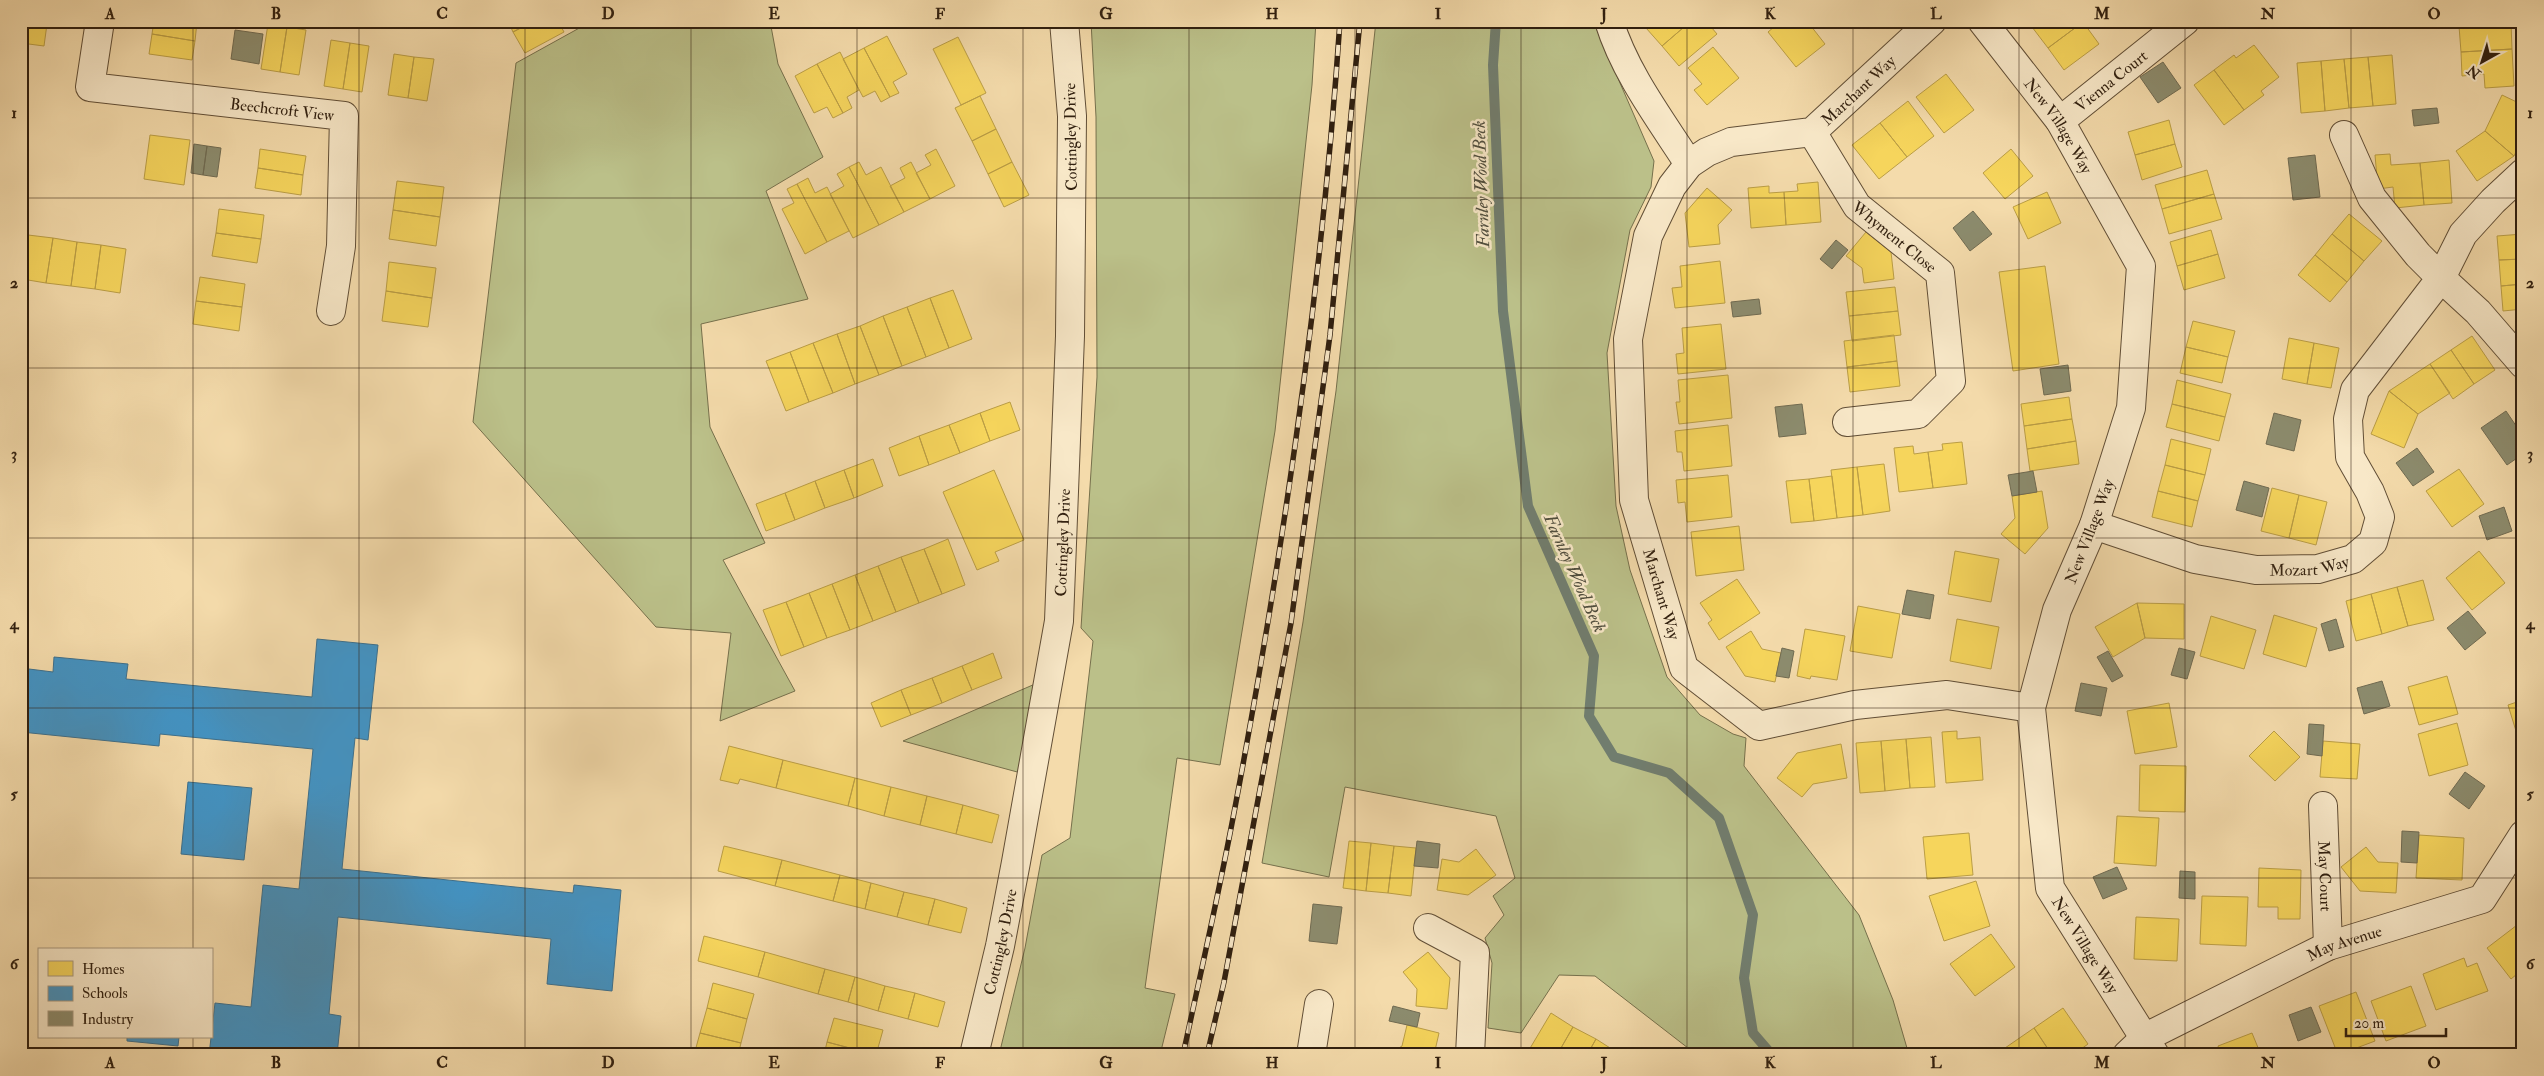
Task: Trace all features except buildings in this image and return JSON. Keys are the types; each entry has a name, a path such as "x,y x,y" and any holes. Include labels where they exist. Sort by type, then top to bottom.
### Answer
{"street":[{"name":"Beechcroft View","path":"100,21 90,87 344,116 341,246 331,311"},
{"name":"Cottingley Drive","path":"974,1055 1013,881 1059,621 1070,336 1072,116 1064,21"},
{"path":"1609,21 1613,36 1640,87 1689,164"},
{"name":"Marchant Way","path":"1932,21 1812,132 1731,142 1707,152 1689,164 1672,186 1648,236 1628,339 1634,500 1684,668 1760,726 1855,705 1947,695 2031,708"},
{"name":"New Village Way","path":"1982,21 2060,121 2142,266 2131,408 2094,525 2057,610 2031,708 2050,888 2142,1049"},
{"name":"Vienna Court","path":"2060,121 2185,21"},
{"name":"Whyment Close","path":"1812,132 1857,206 1940,273 1951,381 1918,414 1847,422"},
{"path":"2344,135 2372,198 2418,255 2478,312 2523,364"},
{"name":"Mozart Way","path":"2094,525 2195,559 2256,570 2318,569 2353,559 2373,542 2380,517 2370,492 2350,457 2348,419 2355,390 2441,278 2463,234 2493,201 2523,173"},
{"name":"May Court","path":"2323,806 2328,946"},
{"name":"May Avenue","path":"2142,1049 2328,946 2482,899 2523,835"},
{"path":"1428,928 1476,953 1470,1055"},
{"path":"1311,1055 1320,1004"}],"green space":[{"path":"592,21 770,21 778,64 823,157 766,191 808,299 701,324 710,427 765,543 723,560 795,691 720,721 731,633 656,627 473,422 516,63"},
{"path":"1091,21 1316,21 1312,85 1275,431 1220,765 1177,758 1145,988 1175,994 1160,1055 999,1055 1025,948 1042,855 1070,838 1093,641 1081,628 1097,377 1096,117"},
{"path":"1376,21 1593,21 1654,161 1651,187 1630,230 1607,353 1616,506 1630,570 1667,677 1700,715 1733,734 1746,738 1744,766 1859,915 1893,1000 1909,1055 1697,1055 1595,976 1559,975 1521,1033 1488,1028 1492,963 1485,938 1504,915 1493,896 1515,878 1496,816 1345,787 1329,877 1262,863 1303,622 1336,391"},
{"path":"1049,678 1032,776 903,741"}],"waterway":[{"name":"Farnley Wood Beck","path":"1496,21 1493,65 1503,311 1528,506 1594,656 1589,716 1614,757 1669,773 1719,818 1753,915 1744,978 1753,1033 1772,1055"}],"railway":[{"path":"1183,1055 1233,818 1284,521 1323,222 1340,21"},
{"path":"1207,1055 1224,982 1291,623 1330,335 1360,21"}]}
